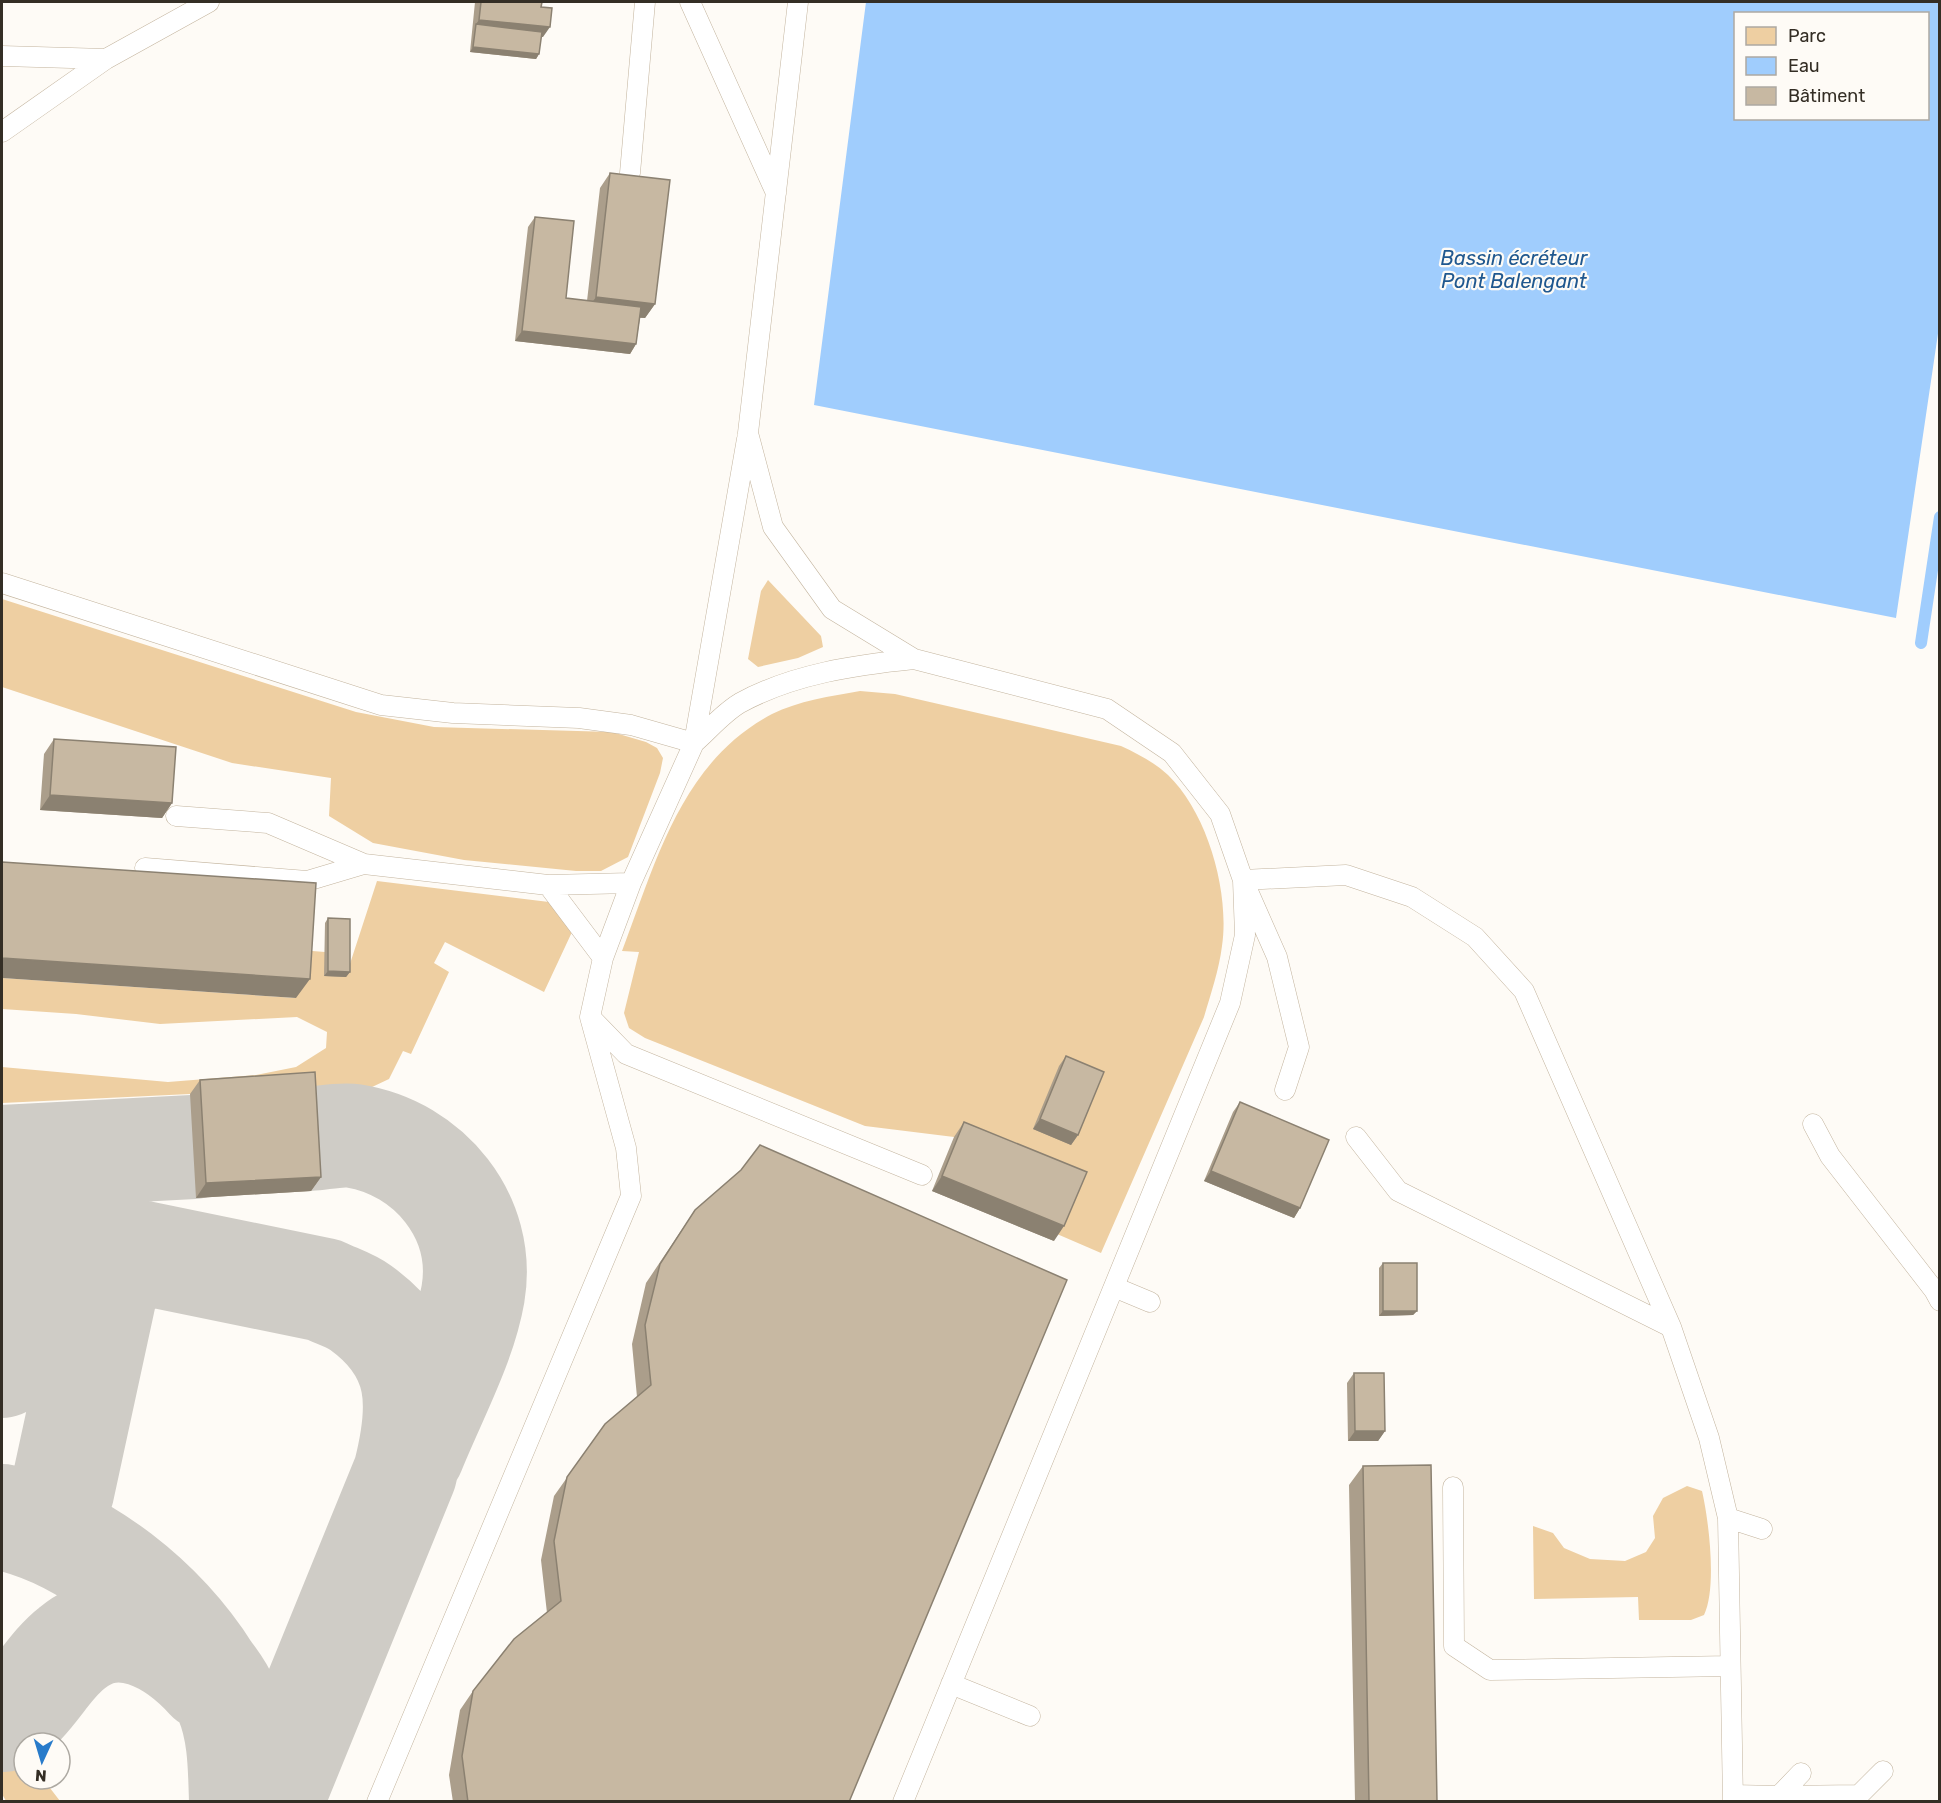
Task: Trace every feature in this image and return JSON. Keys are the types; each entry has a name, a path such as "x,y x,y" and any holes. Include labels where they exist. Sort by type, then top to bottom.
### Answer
{"lane":[{"path":"2,132 105,59 209,2"},
{"path":"630,173 645,2"},
{"path":"690,2 776,193"},
{"path":"377,1802 631,1196 626,1148 590,1017 603,958 631,883 694,743 748,434 798,2"},
{"path":"2,56 105,59"},
{"path":"748,434 773,526 832,609 914,659 1107,709 1172,753 1220,814 1243,880 1277,957 1299,1047 1285,1090"},
{"path":"2,583 381,705 453,713 579,718 631,725 694,743"},
{"path":"694,743 738,704 794,681 849,666 914,659"},
{"path":"176,816 268,823 364,864 548,885 631,883"},
{"path":"146,868 307,881 364,864"},
{"path":"1243,880 1346,875 1412,897 1475,937 1524,991 1671,1327 1709,1438 1728,1518 1733,1798 1859,1795 1883,1772"},
{"path":"903,1802 1230,1003 1245,935 1243,880"},
{"path":"548,885 603,958"},
{"path":"590,1017 626,1054 922,1174"},
{"path":"1813,1125 1830,1156 1934,1290 1940,1301"},
{"path":"1356,1137 1398,1191 1671,1327"},
{"path":"1114,1287 1150,1302"},
{"path":"1453,1487 1454,1646 1490,1670 1730,1666"},
{"path":"1728,1518 1762,1529"},
{"path":"951,1684 1030,1716"},
{"path":"1779,1796 1801,1773"}],"green space":[{"path":"768,580 821,636 823,647 798,658 758,667 748,659 761,591"},
{"path":"2,599 356,712 434,727 612,732 646,742 657,748 663,758 660,773 628,857 601,871 576,871 464,860 373,843 329,816 331,778 232,763 2,687"},
{"path":"860,691 895,694 1121,746 1140,755 1168,775 1182,791 1204,831 1213,854 1222,902 1224,925 1217,973 1204,1017 1101,1253 1057,1234 954,1137 865,1126 645,1038 629,1028 624,1013 639,952 622,951 660,850 694,787 715,759 741,734 772,714 804,702"},
{"path":"377,881 549,902 572,932 544,992 445,942 434,963 449,972 411,1054 403,1051 389,1079 353,1096 331,1099 190,1094 2,1103 2,1067 168,1082 256,1075 296,1067 326,1048 327,1032 297,1017 160,1024 76,1014 2,1009 2,978 296,998 300,950 325,952 346,976"},
{"path":"1687,1486 1702,1491 1707,1519 1711,1572 1708,1603 1704,1615 1691,1620 1639,1620 1638,1597 1534,1599 1533,1526 1553,1533 1564,1548 1590,1559 1625,1561 1646,1552 1655,1538 1653,1516 1663,1498"},
{"path":"2,1768 12,1769 12,1791 52,1791 60,1801 6,1801 2,1794"}],"water":[{"name":"Bassin écréteur Pont Balengant","path":"866,2 1939,2 1940,320 1896,618 814,405"}],"building":[{"path":"481,2 542,2 541,7 552,8 550,27 479,20"},
{"path":"476,24 542,32 539,54 473,47"},
{"path":"610,173 670,180 655,304 596,297"},
{"path":"535,217 574,221 566,298 641,307 636,344 522,331"},
{"path":"54,739 176,747 172,803 50,795"},
{"path":"2,862 316,883 310,979 2,958"},
{"path":"328,918 350,919 350,972 328,971"},
{"path":"1066,1056 1104,1072 1078,1135 1040,1119"},
{"path":"315,1072 321,1177 206,1183 200,1080"},
{"path":"1240,1102 1329,1140 1300,1208 1211,1171"},
{"path":"964,1122 1087,1172 1064,1226 942,1176"},
{"path":"760,1145 1067,1280 849,1802 468,1802 462,1756 473,1691 514,1639 561,1601 554,1541 567,1477 605,1424 651,1385 645,1325 660,1264 695,1210 741,1170"},
{"path":"1383,1263 1417,1263 1417,1311 1383,1311"},
{"path":"1354,1373 1384,1373 1385,1431 1355,1431"},
{"path":"1431,1465 1437,1802 1369,1802 1363,1466"}],"waterway":[{"path":"1921,643 1940,517"}],"taxiway":[{"path":"309,1139 354,1136 381,1143 406,1155 428,1171 446,1191 461,1213 470,1239 475,1266 469,1314 455,1354 413,1452"},
{"path":"2,1157 193,1147"},
{"path":"2,1224 324,1290 357,1305 381,1325 396,1343 407,1362 413,1382 415,1403 411,1449 405,1473 271,1802"},
{"path":"2,1228 19,1246 22,1264 2,1366"},
{"path":"2,1516 20,1520 36,1517 51,1507 62,1492 106,1289 103,1261 96,1252 81,1243 64,1238 48,1239 40,1243 31,1253"},
{"path":"2,1518 33,1527 92,1556 146,1597 191,1646 220,1688 231,1711 238,1749 241,1802"},
{"path":"2,1720 22,1705 62,1656 90,1637 108,1631 127,1631 145,1635 162,1643 179,1653 208,1679"}]}
